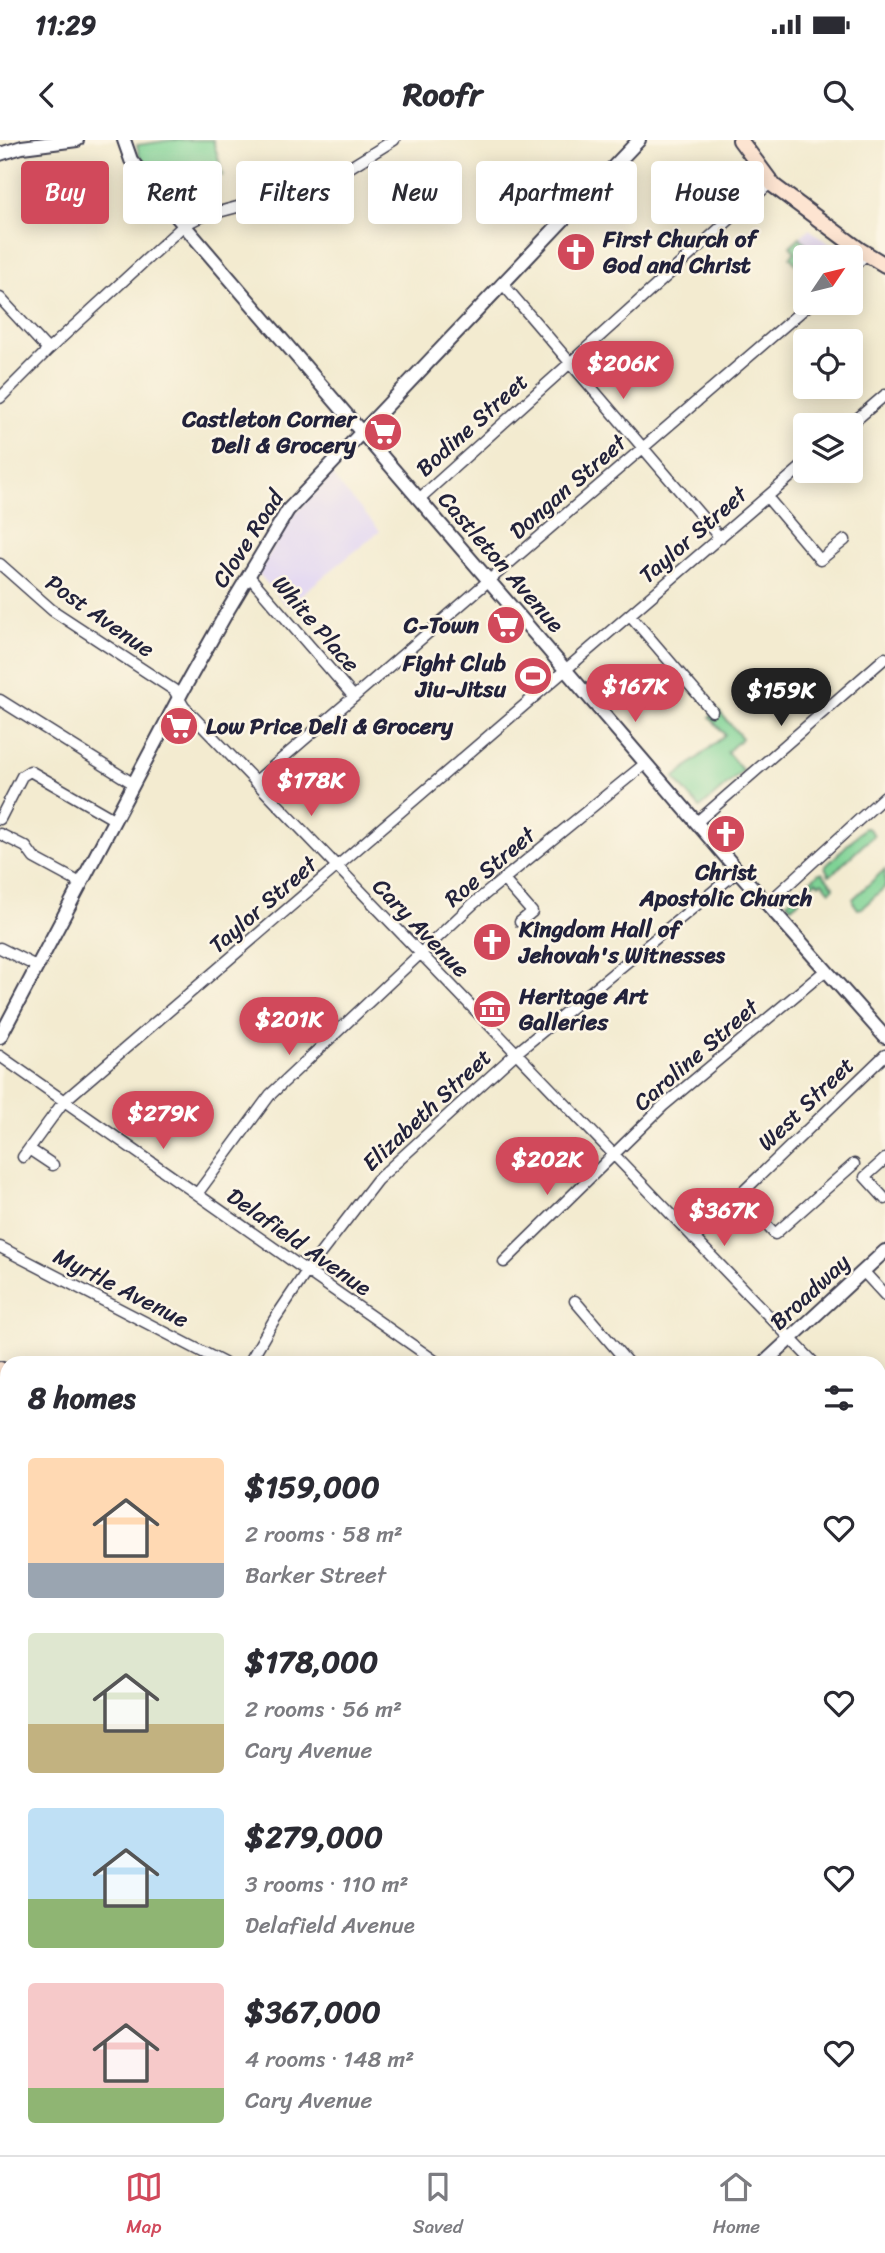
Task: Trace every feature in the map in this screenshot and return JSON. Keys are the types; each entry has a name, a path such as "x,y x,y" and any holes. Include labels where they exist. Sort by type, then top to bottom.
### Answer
{"main road":[{"path":"740,140 770,183 885,265"}],"street":[{"path":"0,154 22,147 77,140"},
{"name":"Castleton Avenue","path":"124,140 131,160 184,225 738,871 885,1037"},
{"path":"0,398 184,225 200,217 323,184 394,140"},
{"name":"Clove Road","path":"0,1037 179,698 288,510 639,140"},
{"name":"Bodine Street","path":"419,499 770,183"},
{"path":"863,258 867,254"},
{"path":"502,283 720,538"},
{"path":"0,298 48,350"},
{"name":"Dongan Street","path":"255,782 797,315"},
{"path":"863,414 885,395"},
{"name":"Taylor Street","path":"53,1165 26,1153 64,1101 793,474"},
{"path":"767,497 820,560 845,540"},
{"name":"Post Avenue","path":"0,564 52,610 174,690 179,698"},
{"name":"White Place","path":"248,575 354,697"},
{"path":"630,615 712,711"},
{"path":"697,822 885,657"},
{"name":"Cary Avenue","path":"179,698 184,707 336,867 807,1356"},
{"path":"0,700 134,784"},
{"name":"Roe Street","path":"197,1194 270,1095 473,904 646,764"},
{"path":"0,819 22,776 30,771 115,820"},
{"path":"768,903 885,796"},
{"path":"0,834 26,847 34,858 82,884"},
{"name":"Elizabeth Street","path":"252,1356 307,1271 377,1180 515,1054 738,871"},
{"path":"503,879 532,912 520,922"},
{"path":"0,948 38,967"},
{"name":"Caroline Street","path":"504,1262 663,1106 826,970"},
{"name":"West Street","path":"694,1239 885,1055"},
{"name":"Delafield Avenue","path":"0,1056 428,1356"},
{"path":"885,1158 865,1177 885,1199"},
{"path":"738,1195 775,1234 855,1164"},
{"name":"Myrtle Avenue","path":"0,1247 210,1356"},
{"name":"Broadway","path":"772,1356 885,1251"},
{"path":"863,1271 885,1295"},
{"path":"575,1301 622,1356"}],"shaded area":[{"path":"809,229 831,245 793,245 793,250 790,246"},
{"path":"333,474 380,531 287,606 258,573 292,517"}],"green space":[{"path":"172,140 213,140 219,161 144,161 139,155 137,145"},
{"path":"800,237 807,245 793,245 793,250 790,246"},
{"path":"718,710 742,738 727,752 743,771 700,808 674,778 725,735 710,717"},
{"path":"864,828 868,828 874,835 829,875 825,867"},
{"path":"885,869 885,887 858,909 853,899"},
{"path":"819,873 834,887 830,891 822,882 819,884 816,881 791,907 787,902"}],"place":[{"name":"First Church of God and Christ","path":"576,252"},
{"name":"Castleton Corner Deli & Grocery","path":"383,432"},
{"name":"C-Town","path":"506,625"},
{"name":"Fight Club Jiu-Jitsu","path":"533,676"},
{"name":"Low Price Deli & Grocery","path":"179,726"},
{"name":"Christ Apostolic Church","path":"726,834"},
{"name":"Kingdom Hall of Jehovah's Witnesses","path":"492,942"},
{"name":"Heritage Art Galleries","path":"492,1009"}]}
